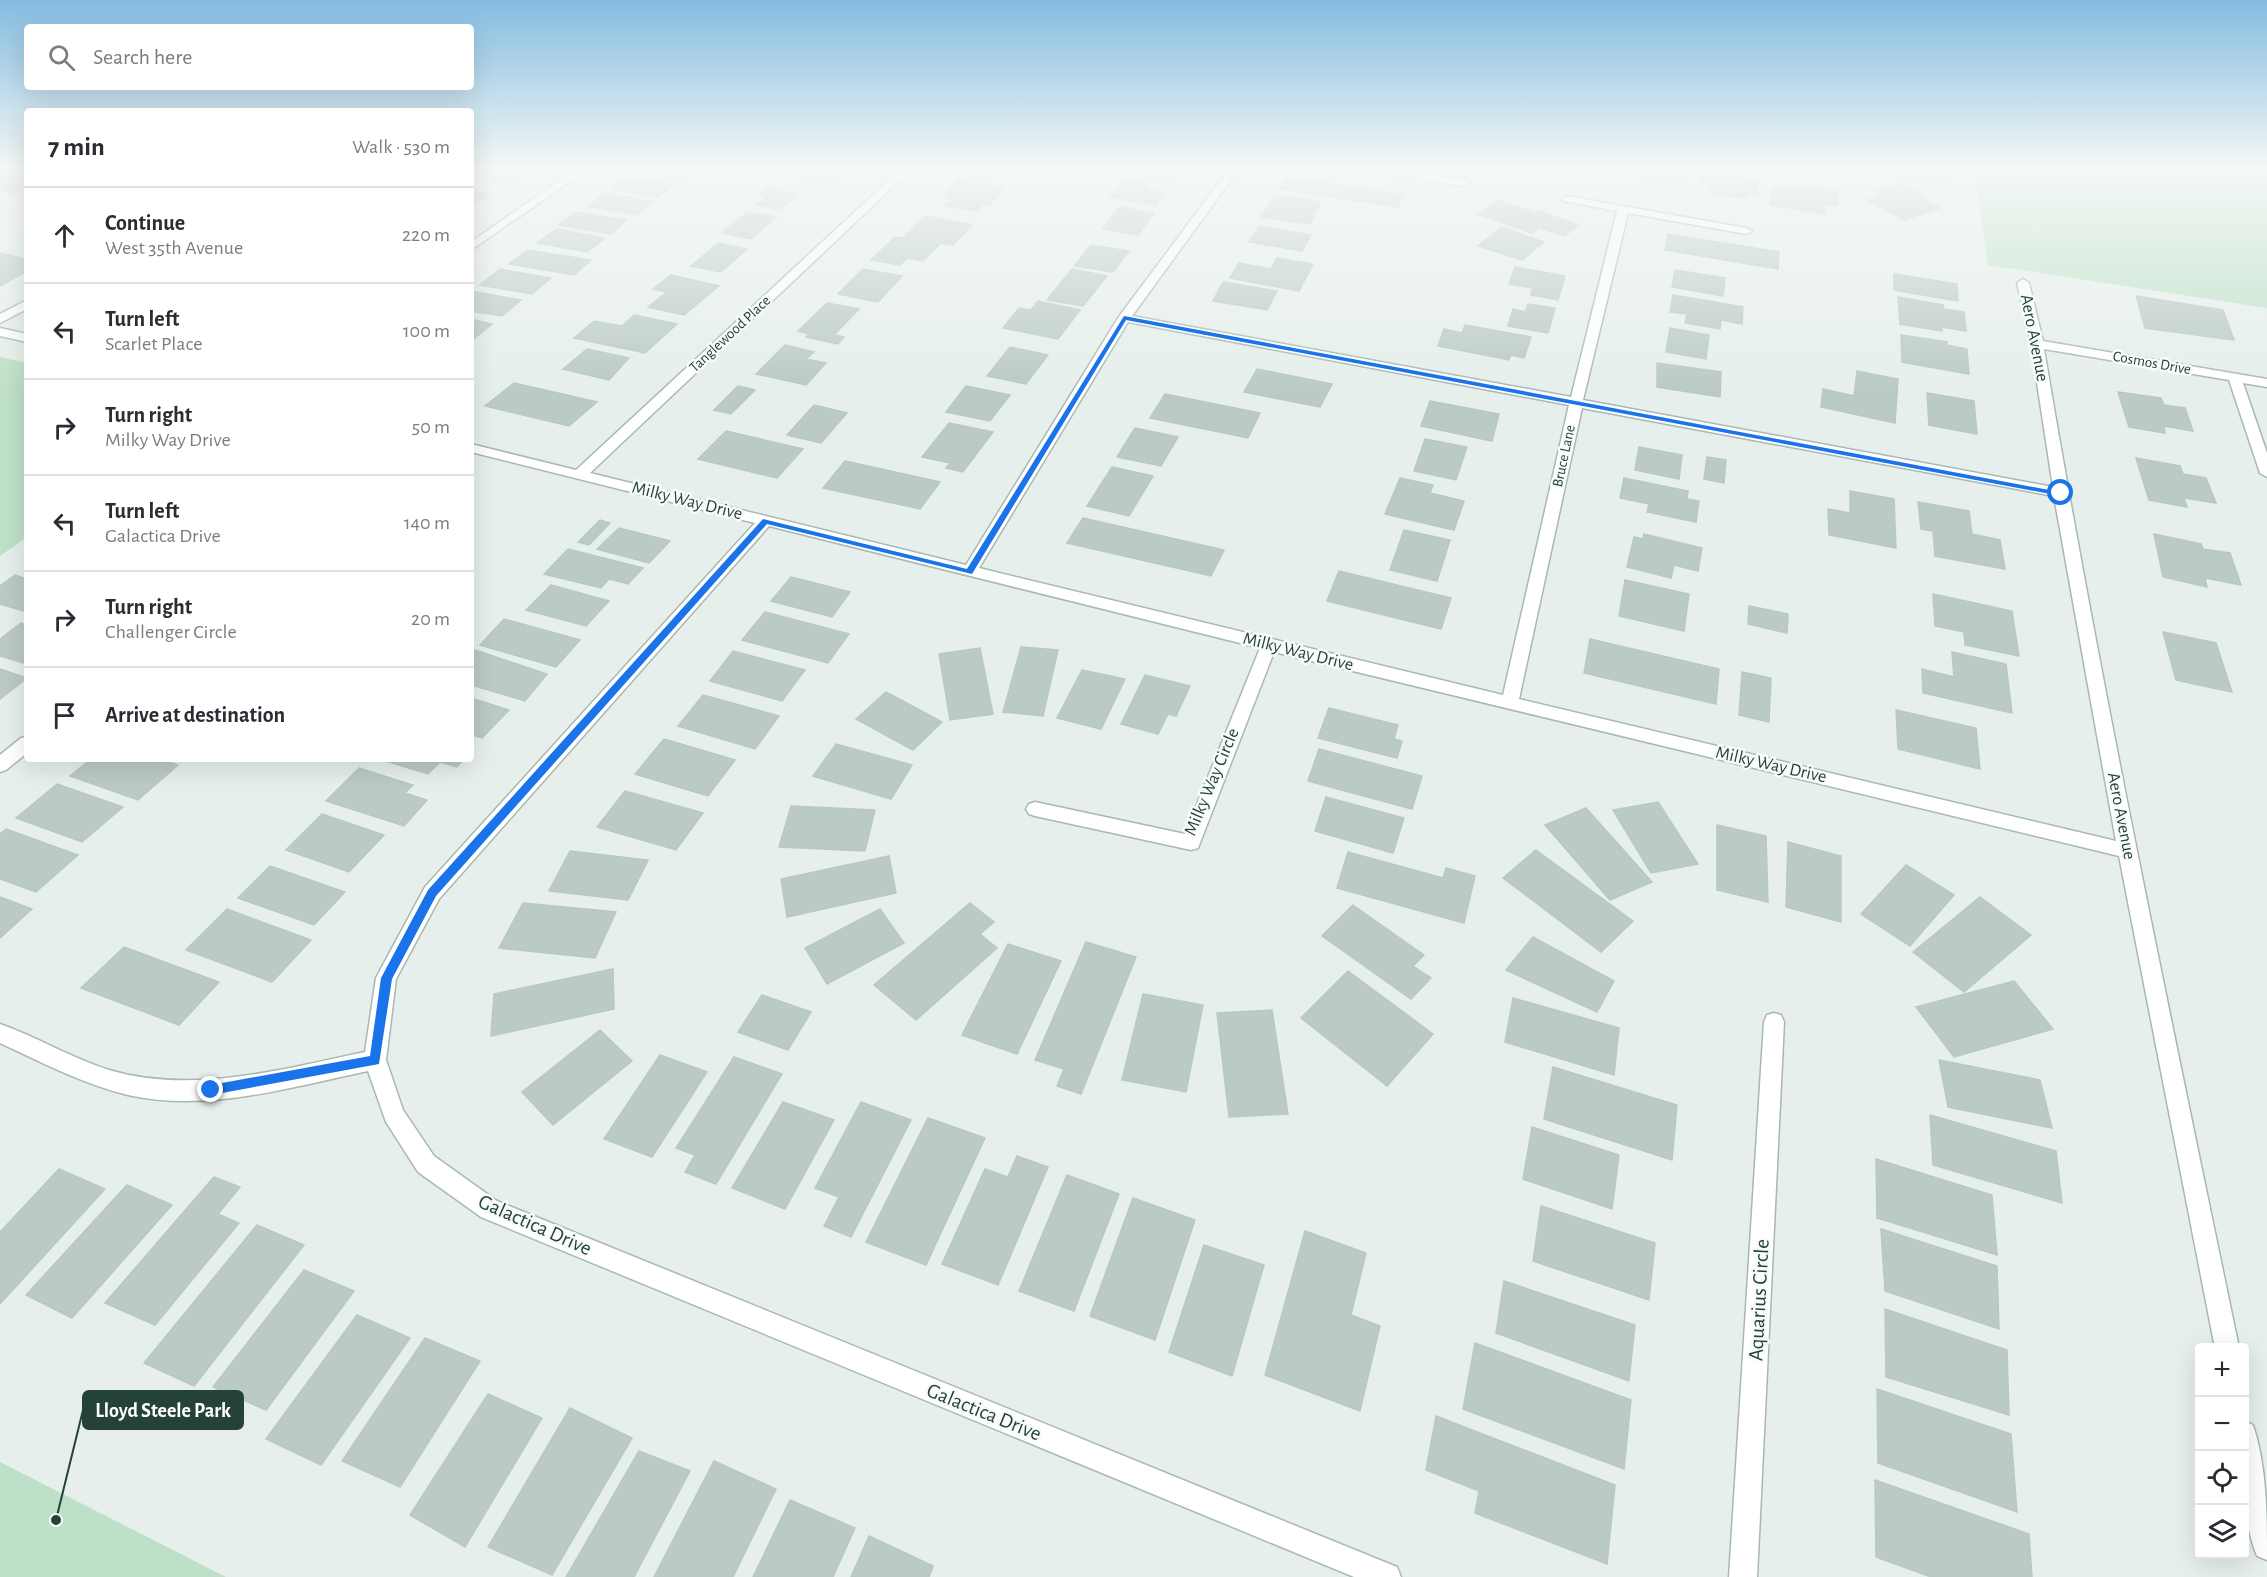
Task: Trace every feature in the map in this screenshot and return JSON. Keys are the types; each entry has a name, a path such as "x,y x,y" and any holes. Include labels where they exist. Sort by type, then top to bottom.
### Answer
{"street":[{"name":"Tanglewood Place","path":"579,475 828,243"},
{"path":"969,572 1124,318 1180,243"},
{"name":"Bruce Lane","path":"1510,703 1576,403 1615,243"},
{"name":"Aero Avenue","path":"2023,282 2037,344 2061,493 2127,851 2226,1343"},
{"path":"0,319 24,306"},
{"path":"1124,318 2061,493"},
{"path":"0,332 24,337"},
{"name":"Cosmos Drive","path":"2037,344 2267,383"},
{"path":"2234,377 2267,472"},
{"name":"Milky Way Drive","path":"474,449 969,572 2127,851"},
{"name":"Galactica Drive","path":"765,521 432,893 386,978 375,1060 394,1116 426,1164 489,1209 1388,1577"},
{"name":"Milky Way Circle","path":"1035,809 1191,843 1269,645"},
{"path":"0,765 24,745"},
{"name":"Aquarius Circle","path":"1743,1577 1774,1023"},
{"path":"0,1033 86,1071 145,1088 211,1090 375,1060"},
{"path":"2247,1451 2267,1546"}],"green space":[{"path":"1985,243 2267,243 2267,308 1988,265"},
{"path":"0,357 24,362 24,539 0,556"},
{"path":"0,1462 226,1577 0,1577"}],"building":[{"path":"538,243 599,243 587,252"},
{"path":"718,243 747,249 721,272 691,266"},
{"path":"889,243 955,243 953,245 941,243 923,261 907,258 900,265 871,260"},
{"path":"1252,243 1307,243 1302,251"},
{"path":"1482,243 1543,243 1522,260 1478,246"},
{"path":"1666,243 1721,243 1779,252 1778,269 1665,250"},
{"path":"1091,245 1129,251 1113,272 1074,266"},
{"path":"527,250 591,260 574,275 509,264"},
{"path":"0,253 24,258 24,273 0,286"},
{"path":"1277,258 1313,264 1299,291 1230,278 1239,263 1271,269"},
{"path":"1515,267 1565,276 1558,300 1531,295 1533,288 1509,284"},
{"path":"500,269 551,278 532,294 480,285"},
{"path":"863,269 902,276 878,302 838,294"},
{"path":"1072,269 1107,276 1083,306 1047,300"},
{"path":"1675,270 1725,278 1723,296 1672,287"},
{"path":"1894,274 1957,284 1958,301 1894,290"},
{"path":"671,275 719,286 684,315 648,307 667,292 653,289"},
{"path":"1223,282 1277,291 1267,310 1213,301"},
{"path":"474,292 521,300 502,316 474,311"},
{"path":"1673,295 1743,307 1742,324 1721,320 1720,329 1685,323 1687,314 1670,312"},
{"path":"2136,296 2223,310 2234,340 2145,328"},
{"path":"1898,297 1943,305 1944,309 1964,312 1966,331 1942,327 1942,331 1900,324"},
{"path":"1038,301 1080,310 1058,339 1003,328 1019,308 1031,310"},
{"path":"827,303 859,309 834,335 844,337 838,344 806,337 809,334 798,331"},
{"path":"1528,304 1555,308 1548,333 1508,326 1513,309 1525,312"},
{"path":"634,315 677,324 645,353 574,338 594,321 622,326"},
{"path":"474,320 492,324 474,338"},
{"path":"1465,325 1531,337 1524,358 1511,355 1509,360 1438,346 1444,329 1462,333"},
{"path":"1670,328 1709,335 1706,359 1666,352"},
{"path":"1901,335 1947,342 1947,345 1967,349 1969,374 1902,362"},
{"path":"785,345 814,352 806,359 826,363 806,385 756,374"},
{"path":"1010,347 1048,355 1026,384 987,376"},
{"path":"587,349 629,358 609,380 563,369"},
{"path":"1657,363 1721,372 1720,397 1657,387"},
{"path":"1257,369 1332,384 1320,407 1244,392"},
{"path":"1857,371 1898,379 1895,423 1821,407 1823,389 1854,396"},
{"path":"514,383 597,402 569,426 485,406"},
{"path":"738,386 755,390 731,414 714,410"},
{"path":"966,386 1010,395 990,421 946,412"},
{"path":"2118,392 2161,398 2164,405 2185,408 2193,431 2164,426 2165,433 2129,427"},
{"path":"1927,393 1974,401 1977,434 1929,425"},
{"path":"1165,394 1260,413 1248,438 1150,418"},
{"path":"1430,401 1499,414 1492,441 1421,426"},
{"path":"814,405 847,413 821,443 787,435"},
{"path":"949,423 993,432 963,472 946,468 950,463 922,457"},
{"path":"1135,428 1178,437 1161,466 1117,457"},
{"path":"726,431 803,449 777,478 698,459"},
{"path":"1425,439 1467,447 1456,480 1414,471"},
{"path":"1639,447 1682,455 1679,479 1635,470"},
{"path":"1707,457 1726,460 1724,483 1704,479"},
{"path":"2136,458 2180,466 2183,474 2206,478 2216,503 2184,498 2187,507 2149,500"},
{"path":"845,461 940,482 920,509 823,488"},
{"path":"1112,467 1153,476 1129,516 1087,506"},
{"path":"1400,478 1433,485 1430,493 1464,501 1454,530 1385,514"},
{"path":"1624,478 1688,491 1687,499 1699,501 1696,522 1647,512 1649,504 1620,498"},
{"path":"1850,491 1894,499 1896,548 1829,535 1828,509 1850,513"},
{"path":"1918,502 1969,511 1972,534 2000,540 2005,569 1935,556 1933,531 1921,529"},
{"path":"1083,518 1224,550 1211,576 1067,543"},
{"path":"600,520 610,523 589,545 578,542"},
{"path":"619,528 670,541 649,563 597,549"},
{"path":"1404,530 1450,540 1437,581 1390,570"},
{"path":"1644,534 1702,548 1698,571 1674,565 1671,578 1627,567 1634,537 1643,539"},
{"path":"2154,534 2201,544 2203,549 2230,553 2241,585 2205,578 2207,587 2163,577"},
{"path":"568,549 643,568 628,584 609,579 601,588 544,574"},
{"path":"1339,571 1451,598 1441,629 1327,601"},
{"path":"15,575 24,578 24,611 0,604 0,586"},
{"path":"791,577 850,592 832,617 771,601"},
{"path":"1625,580 1689,594 1684,631 1619,616"},
{"path":"551,585 609,601 586,626 526,610"},
{"path":"1933,594 2012,611 2019,656 1965,645 1964,632 1935,626"},
{"path":"1749,606 1788,614 1787,633 1748,624"},
{"path":"765,612 849,634 828,663 742,640"},
{"path":"504,619 580,640 556,667 480,645"},
{"path":"21,623 24,624 24,663 0,656 0,639"},
{"path":"2163,632 2216,643 2232,692 2176,680"},
{"path":"1590,639 1719,669 1716,704 1584,673"},
{"path":"1021,647 1058,650 1043,716 1003,712"},
{"path":"980,648 993,714 950,720 939,654"},
{"path":"474,651 547,674 525,701 474,686"},
{"path":"733,651 805,670 782,701 710,681"},
{"path":"1952,652 2006,664 2012,713 1923,693 1922,669 1954,677"},
{"path":"0,669 24,677 24,680 0,699"},
{"path":"1082,670 1125,679 1101,729 1057,718"},
{"path":"1742,672 1771,678 1769,722 1739,715"},
{"path":"1145,675 1190,686 1176,716 1168,714 1158,734 1121,724"},
{"path":"886,692 942,722 913,750 856,719"},
{"path":"703,695 779,716 755,749 678,726"},
{"path":"474,699 509,710 482,738 474,736"},
{"path":"1329,708 1398,725 1394,739 1402,741 1397,758 1318,738"},
{"path":"1896,710 1976,728 1980,769 1898,749"},
{"path":"664,739 735,760 708,796 635,774"},
{"path":"836,744 912,765 891,799 813,776"},
{"path":"1319,749 1422,776 1412,809 1308,781"},
{"path":"87,762 169,762 178,765 138,800 70,776"},
{"path":"389,762 440,762 428,774"},
{"path":"440,762 461,762 457,767"},
{"path":"359,768 413,785 405,793 427,800 404,826 326,801"},
{"path":"57,784 123,807 82,842 16,818"},
{"path":"625,791 703,813 676,850 597,827"},
{"path":"1326,797 1404,818 1393,853 1315,831"},
{"path":"1658,802 1698,864 1651,873 1613,810"},
{"path":"791,806 875,810 865,851 779,847"},
{"path":"1586,808 1652,882 1610,900 1545,825"},
{"path":"322,814 384,835 349,872 286,850"},
{"path":"1717,825 1766,836 1768,902 1717,890"},
{"path":"6,829 78,855 36,892 0,879 0,834"},
{"path":"1788,842 1841,856 1841,922 1786,907"},
{"path":"1536,850 1633,921 1601,952 1503,878"},
{"path":"570,851 648,860 628,900 549,891"},
{"path":"1348,852 1443,878 1446,868 1475,876 1464,923 1337,888"},
{"path":"889,856 896,893 787,917 781,879"},
{"path":"1906,865 1954,895 1910,946 1861,914"},
{"path":"270,866 345,892 314,925 238,898"},
{"path":"0,897 32,909 0,938"},
{"path":"1980,897 2031,935 1964,992 1913,952"},
{"path":"523,903 616,912 595,958 499,948"},
{"path":"970,903 994,922 980,934 997,948 916,1020 874,985"},
{"path":"1353,905 1424,955 1413,966 1431,978 1411,999 1322,936"},
{"path":"227,909 311,940 272,982 186,950"},
{"path":"880,909 904,943 827,984 805,948"},
{"path":"1533,937 1614,981 1597,1012 1506,970"},
{"path":"1086,942 1136,957 1081,1094 1057,1086 1064,1069 1035,1060"},
{"path":"1008,944 1061,961 1017,1054 962,1035"},
{"path":"124,947 219,982 179,1025 81,988"},
{"path":"613,969 614,1009 491,1036 494,994"},
{"path":"1348,971 1433,1034 1387,1086 1301,1018"},
{"path":"2014,981 2053,1029 1954,1057 1916,1007"},
{"path":"1143,994 1203,1005 1186,1092 1122,1080"},
{"path":"762,995 811,1012 788,1050 738,1032"},
{"path":"1513,998 1619,1028 1614,1075 1505,1042"},
{"path":"1272,1010 1288,1114 1229,1117 1217,1013"},
{"path":"600,1030 632,1061 553,1125 522,1092"},
{"path":"660,1055 707,1072 652,1157 604,1139"},
{"path":"734,1057 782,1074 716,1184 685,1172 695,1155 676,1148"},
{"path":"1939,1060 2040,1080 2052,1128 1948,1107"},
{"path":"1553,1067 1677,1105 1672,1160 1544,1119"},
{"path":"783,1102 834,1120 785,1209 732,1188"},
{"path":"861,1102 911,1120 851,1237 824,1226 839,1197 815,1188"},
{"path":"1930,1115 2056,1151 2062,1203 1933,1165"},
{"path":"928,1118 985,1138 926,1265 866,1242"},
{"path":"1532,1127 1619,1155 1612,1209 1523,1179"},
{"path":"1017,1156 1048,1167 998,1285 942,1264 985,1169 1008,1177"},
{"path":"1876,1159 1992,1195 1997,1255 1877,1218"},
{"path":"59,1169 105,1189 0,1304 0,1232"},
{"path":"1067,1175 1119,1194 1074,1311 1019,1291"},
{"path":"214,1177 240,1187 218,1214 239,1223 155,1325 105,1303"},
{"path":"127,1185 172,1205 72,1318 26,1295"},
{"path":"1133,1198 1195,1220 1155,1340 1090,1316"},
{"path":"1541,1206 1655,1243 1649,1300 1533,1261"},
{"path":"257,1225 304,1245 194,1386 144,1363"},
{"path":"1881,1229 1997,1266 1999,1329 1885,1291"},
{"path":"1305,1231 1366,1253 1351,1315 1380,1326 1360,1411 1265,1375"},
{"path":"1204,1245 1264,1265 1232,1376 1169,1352"},
{"path":"304,1270 354,1291 266,1410 213,1387"},
{"path":"1504,1281 1635,1325 1629,1381 1496,1333"},
{"path":"1885,1309 2007,1350 2009,1415 1886,1377"},
{"path":"357,1315 410,1338 321,1465 266,1439"},
{"path":"425,1338 480,1361 400,1487 342,1461"},
{"path":"1475,1343 1631,1400 1624,1469 1463,1409"},
{"path":"1877,1389 2011,1434 2017,1512 1878,1463"},
{"path":"488,1394 542,1418 465,1547 410,1515"},
{"path":"570,1408 632,1438 552,1575 488,1547"},
{"path":"1436,1416 1615,1485 1607,1564 1475,1513 1479,1491 1426,1470"},
{"path":"639,1451 690,1471 634,1577 566,1577"},
{"path":"714,1461 776,1489 733,1577 654,1577"},
{"path":"1875,1480 2029,1534 2032,1577 1931,1577 1876,1557"},
{"path":"790,1500 855,1528 833,1577 753,1577"},
{"path":"869,1536 933,1566 929,1577 851,1577"}],"place":[{"name":"Lloyd Steele Park","path":"56,1520"}],"route":[{"path":"211,1090 375,1060 386,978 432,893 765,521 969,572 1124,318 2061,493"}]}
